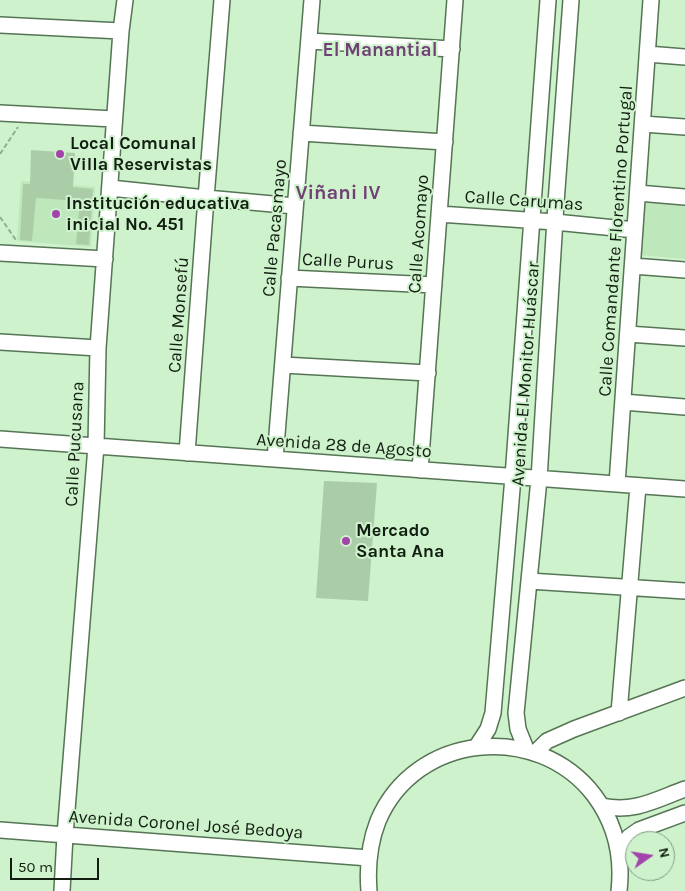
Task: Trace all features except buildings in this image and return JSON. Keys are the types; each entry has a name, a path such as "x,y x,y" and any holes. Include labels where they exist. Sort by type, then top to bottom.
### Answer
{"street":[{"name":"Calle Pucusana","path":"62,891 96,446 98,348 114,119 125,0"},
{"name":"Calle Monsefú","path":"188,453 222,0"},
{"name":"Calle Pacasmayo","path":"275,460 312,0"},
{"name":"Calle Acomayo","path":"420,470 455,0"},
{"name":"Avenida El Monitor Huáscar","path":"477,746 488,728 493,713 513,477 530,220 548,0"},
{"name":"Avenida El Monitor Huáscar","path":"530,751 518,729 516,714 539,479 554,222 571,0"},
{"name":"Calle Comandante Florentino Portugal","path":"617,484 651,0"},
{"path":"0,25 121,31"},
{"path":"309,41 452,49"},
{"path":"648,54 685,57"},
{"path":"0,113 114,119"},
{"path":"643,124 685,127"},
{"path":"301,133 445,142"},
{"path":"110,188 295,206"},
{"path":"638,193 685,196"},
{"name":"Calle Carumas","path":"439,214 635,230"},
{"path":"0,253 105,259"},
{"path":"633,266 685,270"},
{"name":"Calle Purus","path":"290,278 434,285"},
{"path":"628,334 685,338"},
{"path":"0,342 98,348"},
{"path":"282,365 428,373"},
{"path":"623,402 685,407"},
{"name":"Avenida 28 de Agosto","path":"0,439 685,489"},
{"path":"619,713 638,486"},
{"path":"529,581 685,591"},
{"path":"530,751 574,729 685,688"},
{"path":"369,891 367,869 370,844 379,819 392,797 409,778 429,763 452,752 477,746 502,745 530,751 548,758 569,770 587,786 602,806 613,828 619,851 621,875 619,891"},
{"path":"602,806 616,809 631,809 685,789"},
{"path":"619,851 629,836 639,830 685,813"},
{"name":"Avenida Coronel José Bedoya","path":"0,830 369,858"}],"path":[{"path":"0,154 11,135 22,123"},
{"path":"0,217 16,240"}],"shaded area":[{"name":"Institución educativa inicial No. 451","path":"21,181 95,187 91,247 17,241"},
{"path":"642,201 685,204 685,259 638,255"}],"place":[{"name":"Local Comunal Villa Reservistas","path":"60,154"},
{"name":"Institución educativa inicial No. 451","path":"56,214"},
{"name":"Mercado Santa Ana","path":"346,541"}],"district":[{"name":"El Manantial","path":"380,51"},
{"name":"Viñani IV","path":"338,193"}]}
